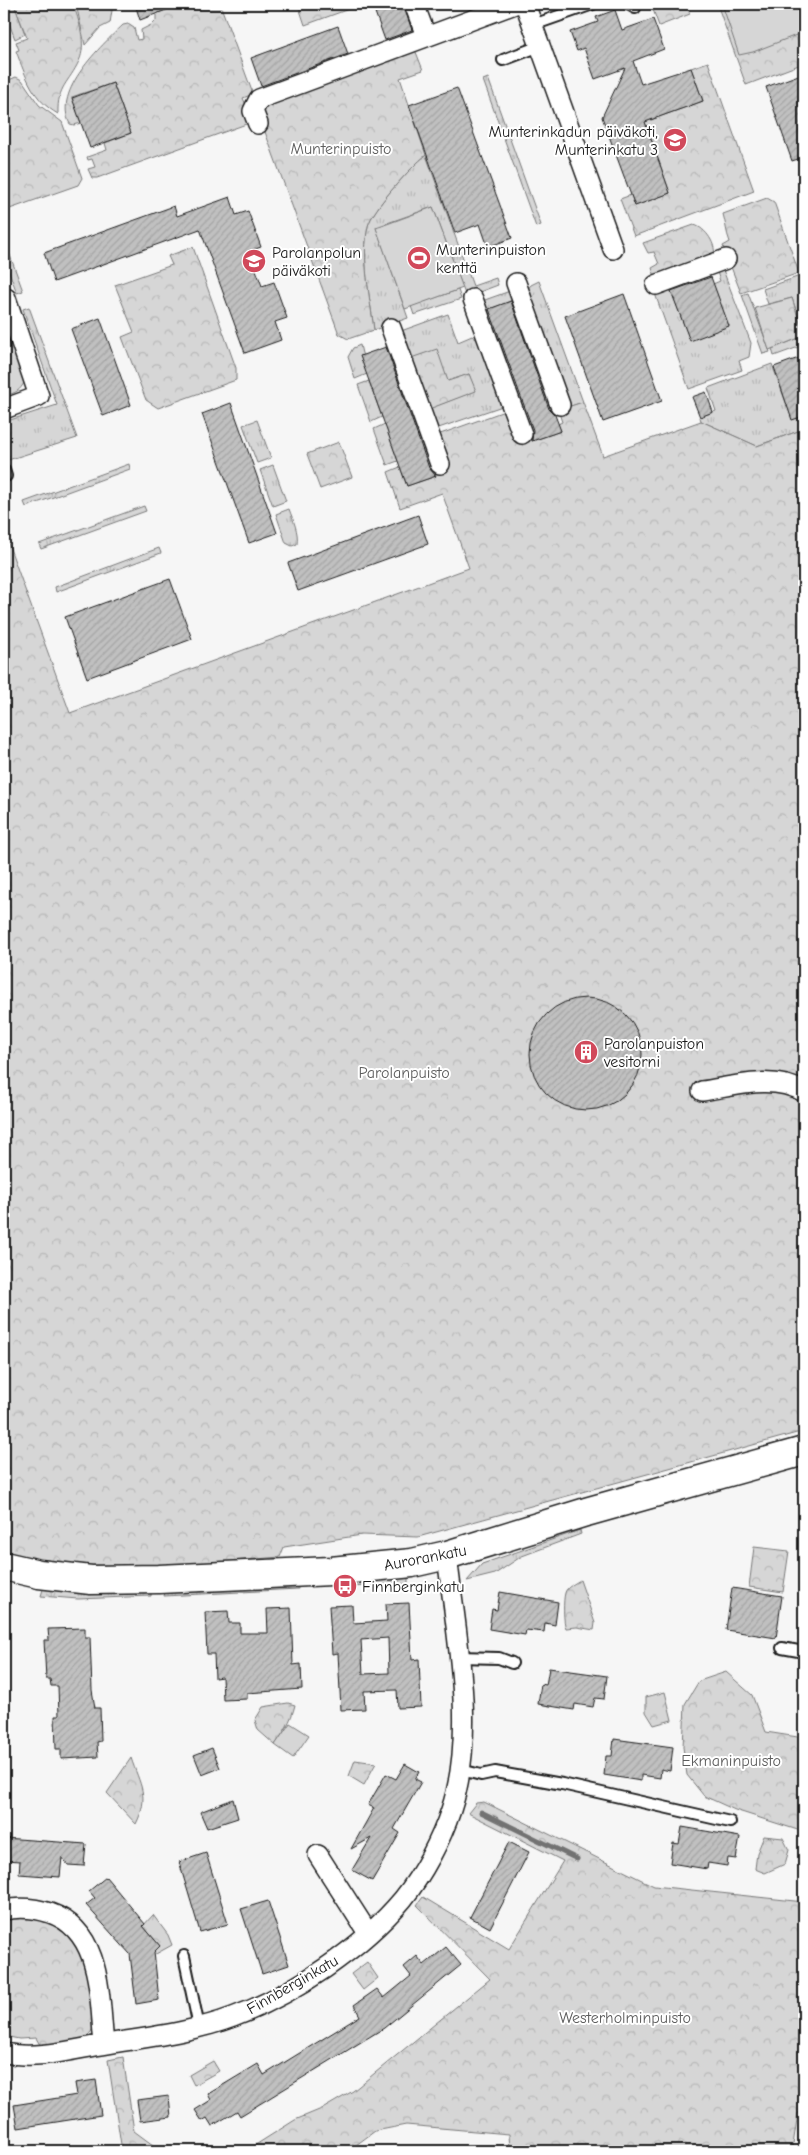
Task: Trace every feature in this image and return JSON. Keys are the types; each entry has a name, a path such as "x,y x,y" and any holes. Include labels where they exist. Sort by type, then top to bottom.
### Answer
{"street":[{"path":"414,4 426,36"},
{"path":"258,124 253,111 259,99 514,4"},
{"path":"525,4 614,249"},
{"path":"656,285 726,259"},
{"path":"516,283 560,406"},
{"path":"4,298 39,396 4,409"},
{"path":"473,299 522,434"},
{"path":"391,328 440,464"},
{"path":"702,1092 762,1082 780,1083 804,1092"},
{"name":"Aurorankatu","path":"4,1566 38,1574 91,1580 159,1579 331,1571 412,1563 447,1556 586,1512 804,1451"},
{"name":"Finnberginkatu","path":"4,2053 16,2055 42,2054 199,2027 233,2017 275,1998 340,1956 396,1907 417,1878 447,1820 461,1770 464,1742 464,1711 447,1556"},
{"path":"318,1855 368,1933"},
{"path":"4,1910 39,1909 63,1919 78,1931 92,1958 98,1984 104,2044"}],"lane":[{"path":"533,25 593,4"},
{"path":"503,60 540,46"},
{"path":"782,1648 804,1652"},
{"path":"458,1657 499,1658 512,1663"},
{"path":"461,1770 481,1775 495,1772 562,1784 730,1822"},
{"path":"184,1956 199,2027"}],"green space":[{"path":"4,4 14,4 25,34 15,39 4,10"},
{"path":"14,4 73,4 80,25 82,48 79,61 59,97 58,114 36,95 23,70 16,51 19,50 16,42 27,38"},
{"path":"76,4 113,4 110,23 100,28 85,45"},
{"path":"180,4 220,4 253,94 243,98 251,117 249,123 97,178 92,178 88,169 95,167 92,159 88,160 87,157 107,150 105,143 131,133 113,83 72,97 81,123 70,124 66,111 73,84 92,57 123,25 128,24 134,28 137,40 142,39 141,30 156,20 156,14"},
{"path":"298,4 357,4 357,6 305,25"},
{"path":"651,4 686,4 690,14 659,26"},
{"path":"717,4 804,4 804,63 746,85"},
{"path":"722,4 804,4 804,32 753,52 739,55"},
{"name":"Munterinpuisto","path":"414,47 423,70 400,78 426,155 393,188 377,209 368,226 365,251 368,291 374,330 348,339 339,334 257,110"},
{"path":"708,62 754,191 634,236 620,199 631,195 635,206 670,193 645,122 703,101 691,68"},
{"path":"16,77 22,80 39,105 62,122 82,178 78,185 4,211 4,82"},
{"path":"488,78 541,225 536,227 483,80"},
{"path":"426,155 473,286 496,278 498,285 466,297 433,207 376,227 408,318 374,330 368,291 365,251 368,226 384,199"},
{"path":"767,198 774,202 799,273 741,293 723,246 730,242 723,214"},
{"name":"Munterinpuiston kenttä","path":"433,207 463,288 405,309 376,228"},
{"path":"694,225 703,230 710,238 714,247 714,257 657,282 652,268 659,264 654,252 648,253 643,243"},
{"path":"4,239 23,291 17,293 4,258"},
{"path":"193,247 236,368 236,380 158,408 146,400 122,337 134,332 115,285 172,265 168,256"},
{"path":"723,270 751,343 749,357 739,361 742,370 689,389 653,288 668,283 690,340 729,326 713,284 720,281 717,272"},
{"path":"800,276 804,288 804,333 792,298 768,304 763,289"},
{"path":"539,281 583,402 571,406 565,389 559,391 525,292 531,285"},
{"path":"458,290 461,299 414,315 411,306"},
{"path":"510,291 513,300 485,311 482,301"},
{"path":"748,293 770,352 763,354 742,295"},
{"path":"792,298 804,336 769,350 755,308"},
{"path":"29,307 77,438 8,460 4,447 4,422 57,405 23,309"},
{"path":"448,314 458,342 472,336 476,339 483,337 508,404 430,431 423,411 475,391 469,374 449,381 411,358 401,331"},
{"path":"4,319 25,381 17,391 4,395"},
{"path":"804,336 804,345 774,356 772,349"},
{"path":"360,345 367,374 355,379 348,357 353,348"},
{"path":"437,349 448,381 469,374 476,391 429,409 411,358"},
{"path":"772,364 792,419 799,418 801,425 804,424 804,429 757,446 701,421 700,417 716,411 708,388"},
{"path":"369,381 382,417 371,422 358,385"},
{"name":"Parolanpuisto","path":"583,402 603,456 701,421 757,446 804,429 804,1431 418,1537 362,1535 284,1547 280,1557 172,1566 84,1565 41,1560 4,1551 4,532 70,713 469,568 442,493 400,508 388,472 400,467 407,486 436,476 429,457 432,437 510,409 525,422 532,441 561,431 558,424 562,422 558,410"},
{"path":"257,420 271,458 257,463 243,425"},
{"path":"385,424 398,461 387,465 374,429"},
{"path":"339,442 352,477 320,489 307,454"},
{"path":"129,464 130,469 26,507 24,502"},
{"path":"273,465 286,501 273,506 260,470"},
{"path":"144,506 146,511 41,549 39,544"},
{"path":"289,509 297,535 297,544 292,546 286,543 276,514"},
{"path":"159,548 161,553 56,592 55,587"},
{"path":"580,1530 581,1534 522,1556 495,1574 467,1581 482,1564"},
{"path":"754,1547 789,1551 783,1592 749,1587"},
{"path":"396,1577 408,1577 408,1584 350,1587 350,1585"},
{"path":"580,1580 595,1623 594,1630 577,1627 566,1628 565,1625 565,1593 569,1587"},
{"path":"253,1584 298,1587 298,1589 164,1596 166,1590"},
{"path":"44,1586 151,1590 151,1596 78,1599 41,1596"},
{"name":"Ekmaninpuisto","path":"726,1672 752,1695 766,1732 804,1738 804,1832 735,1810 704,1796 687,1775 683,1747 685,1704 699,1681"},
{"path":"665,1692 672,1720 654,1725 646,1712 646,1697"},
{"path":"288,1703 295,1705 287,1726 275,1745 258,1730 255,1720 263,1707"},
{"path":"290,1723 309,1735 293,1758 275,1745"},
{"path":"131,1758 143,1798 136,1824 107,1793"},
{"path":"355,1760 376,1763 364,1785 349,1776"},
{"name":"Westerholminpuisto","path":"484,1802 654,1886 804,1902 804,2113 798,2113 792,2151 510,2151 509,2134 406,2125 375,2131 348,2151 246,2151 295,2120 324,2108 353,2091 490,1979 417,1905 423,1897 509,1949 563,1861 468,1813 476,1803"},
{"path":"764,1836 783,1838 789,1850 785,1864 765,1873 755,1869 757,1853"},
{"path":"34,1915 67,1930 88,1967 93,2028 89,2034 78,2041 40,2045 36,2038 19,2039 4,2036 4,1916"},
{"path":"153,1915 168,1935 172,1945 154,1955 153,1952 160,1946 143,1926"},
{"path":"367,1962 378,1978 363,1990 351,1974"},
{"path":"123,2057 134,2131 161,2151 122,2151 108,2060"},
{"path":"213,2061 219,2071 194,2085 189,2075"}],"building":[{"path":"135,4 179,4 179,5 140,20"},
{"path":"372,4 403,4 412,30 385,40"},
{"path":"615,10 622,30 653,19 664,49 633,61 641,84 691,68 703,101 645,122 670,193 635,206 602,117 625,68 595,79 584,48 577,51 570,32 598,22 596,17"},
{"path":"338,26 348,54 261,86 251,58"},
{"path":"804,73 804,157 792,161 766,87"},
{"path":"113,83 131,133 90,148 72,98"},
{"path":"457,88 512,238 488,247 480,224 455,233 409,105"},
{"path":"230,197 236,215 248,211 261,247 249,251 262,286 274,282 287,318 275,322 281,340 245,353 200,229 54,282 44,253 174,206 177,216"},
{"path":"711,277 729,326 690,341 671,291"},
{"path":"624,294 662,401 603,422 565,316"},
{"path":"511,301 549,409 555,415 561,431 532,441 533,430 489,309"},
{"path":"100,318 131,405 103,416 71,329"},
{"path":"386,347 429,468 436,476 407,486 360,356"},
{"path":"804,356 804,416 792,420 774,367"},
{"path":"706,392 713,412 700,417 692,397"},
{"path":"231,403 277,533 249,543 202,414"},
{"path":"418,515 428,544 298,591 288,563"},
{"path":"170,579 192,639 87,678 65,617"},
{"name":"Parolanpuiston vesitorni","path":"586,998 608,1002 626,1014 638,1032 642,1054 638,1076 626,1094 608,1106 586,1110 564,1106 546,1094 534,1076 530,1054 534,1032 546,1014 564,1002"},
{"path":"732,1588 782,1596 776,1638 726,1630"},
{"path":"500,1592 558,1602 555,1625 545,1623 544,1632 526,1630 525,1635 489,1629 492,1609 497,1610"},
{"path":"409,1603 412,1660 419,1659 421,1707 398,1708 397,1690 364,1691 365,1709 341,1710 338,1653 332,1654 329,1606 352,1605 353,1623 387,1621 386,1604","holes":["388,1638 389,1673 363,1674 361,1640"]},
{"path":"291,1608 293,1665 301,1664 302,1689 247,1693 247,1699 223,1700 222,1677 215,1678 214,1654 207,1654 205,1612 228,1611 229,1623 240,1623 240,1633 268,1633 267,1609"},
{"path":"85,1628 85,1637 90,1637 92,1690 95,1708 100,1708 101,1741 97,1742 98,1757 61,1759 61,1749 56,1749 55,1716 59,1716 58,1686 51,1686 50,1679 46,1679 44,1640 49,1640 48,1629"},
{"path":"549,1668 607,1676 604,1699 595,1698 593,1707 575,1704 574,1710 538,1704 541,1684 546,1685"},
{"path":"614,1739 673,1747 670,1771 661,1769 660,1778 641,1775 641,1781 604,1775 606,1756 612,1756"},
{"path":"212,1748 220,1768 202,1775 194,1755"},
{"path":"405,1764 419,1772 415,1779 421,1782 394,1829 400,1833 372,1881 352,1870 371,1838 351,1849 374,1808 368,1805 386,1774 396,1779"},
{"path":"233,1799 238,1818 207,1828 200,1812"},
{"path":"682,1827 740,1837 736,1859 728,1858 727,1866 708,1863 707,1869 670,1863 673,1843 679,1844"},
{"path":"4,1838 86,1844 84,1866 68,1865 62,1857 60,1877 19,1874 20,1861 4,1860"},
{"path":"509,1842 529,1852 490,1928 470,1917"},
{"path":"206,1853 228,1924 200,1932 179,1862"},
{"path":"106,1877 145,1924 143,1926 160,1946 154,1952 159,2000 136,2004 130,1954 86,1905 95,1898 89,1891"},
{"path":"268,1901 289,1965 262,1974 241,1909"},
{"path":"446,1947 461,1965 384,2028 240,2116 237,2111 212,2126 207,2118 202,2121 195,2110 211,2100 208,2094 258,2064 264,2075 360,2016 354,2005 377,1989 384,1998 411,1976 404,1967 417,1956 424,1965"},
{"path":"96,2080 101,2115 18,2128 14,2105 77,2095 75,2083"},
{"path":"169,2096 171,2117 140,2121 137,2100"}],"waterway":[{"path":"481,1812 577,1859"}],"place":[{"name":"Munterinkadun päiväkoti, Munterinkatu 3","path":"675,140"},
{"name":"Munterinpuiston kenttä","path":"419,258"},
{"name":"Parolanpolun päiväkoti","path":"254,261"},
{"name":"Parolanpuiston vesitorni","path":"586,1052"},
{"name":"Finnberginkatu","path":"345,1586"}]}
